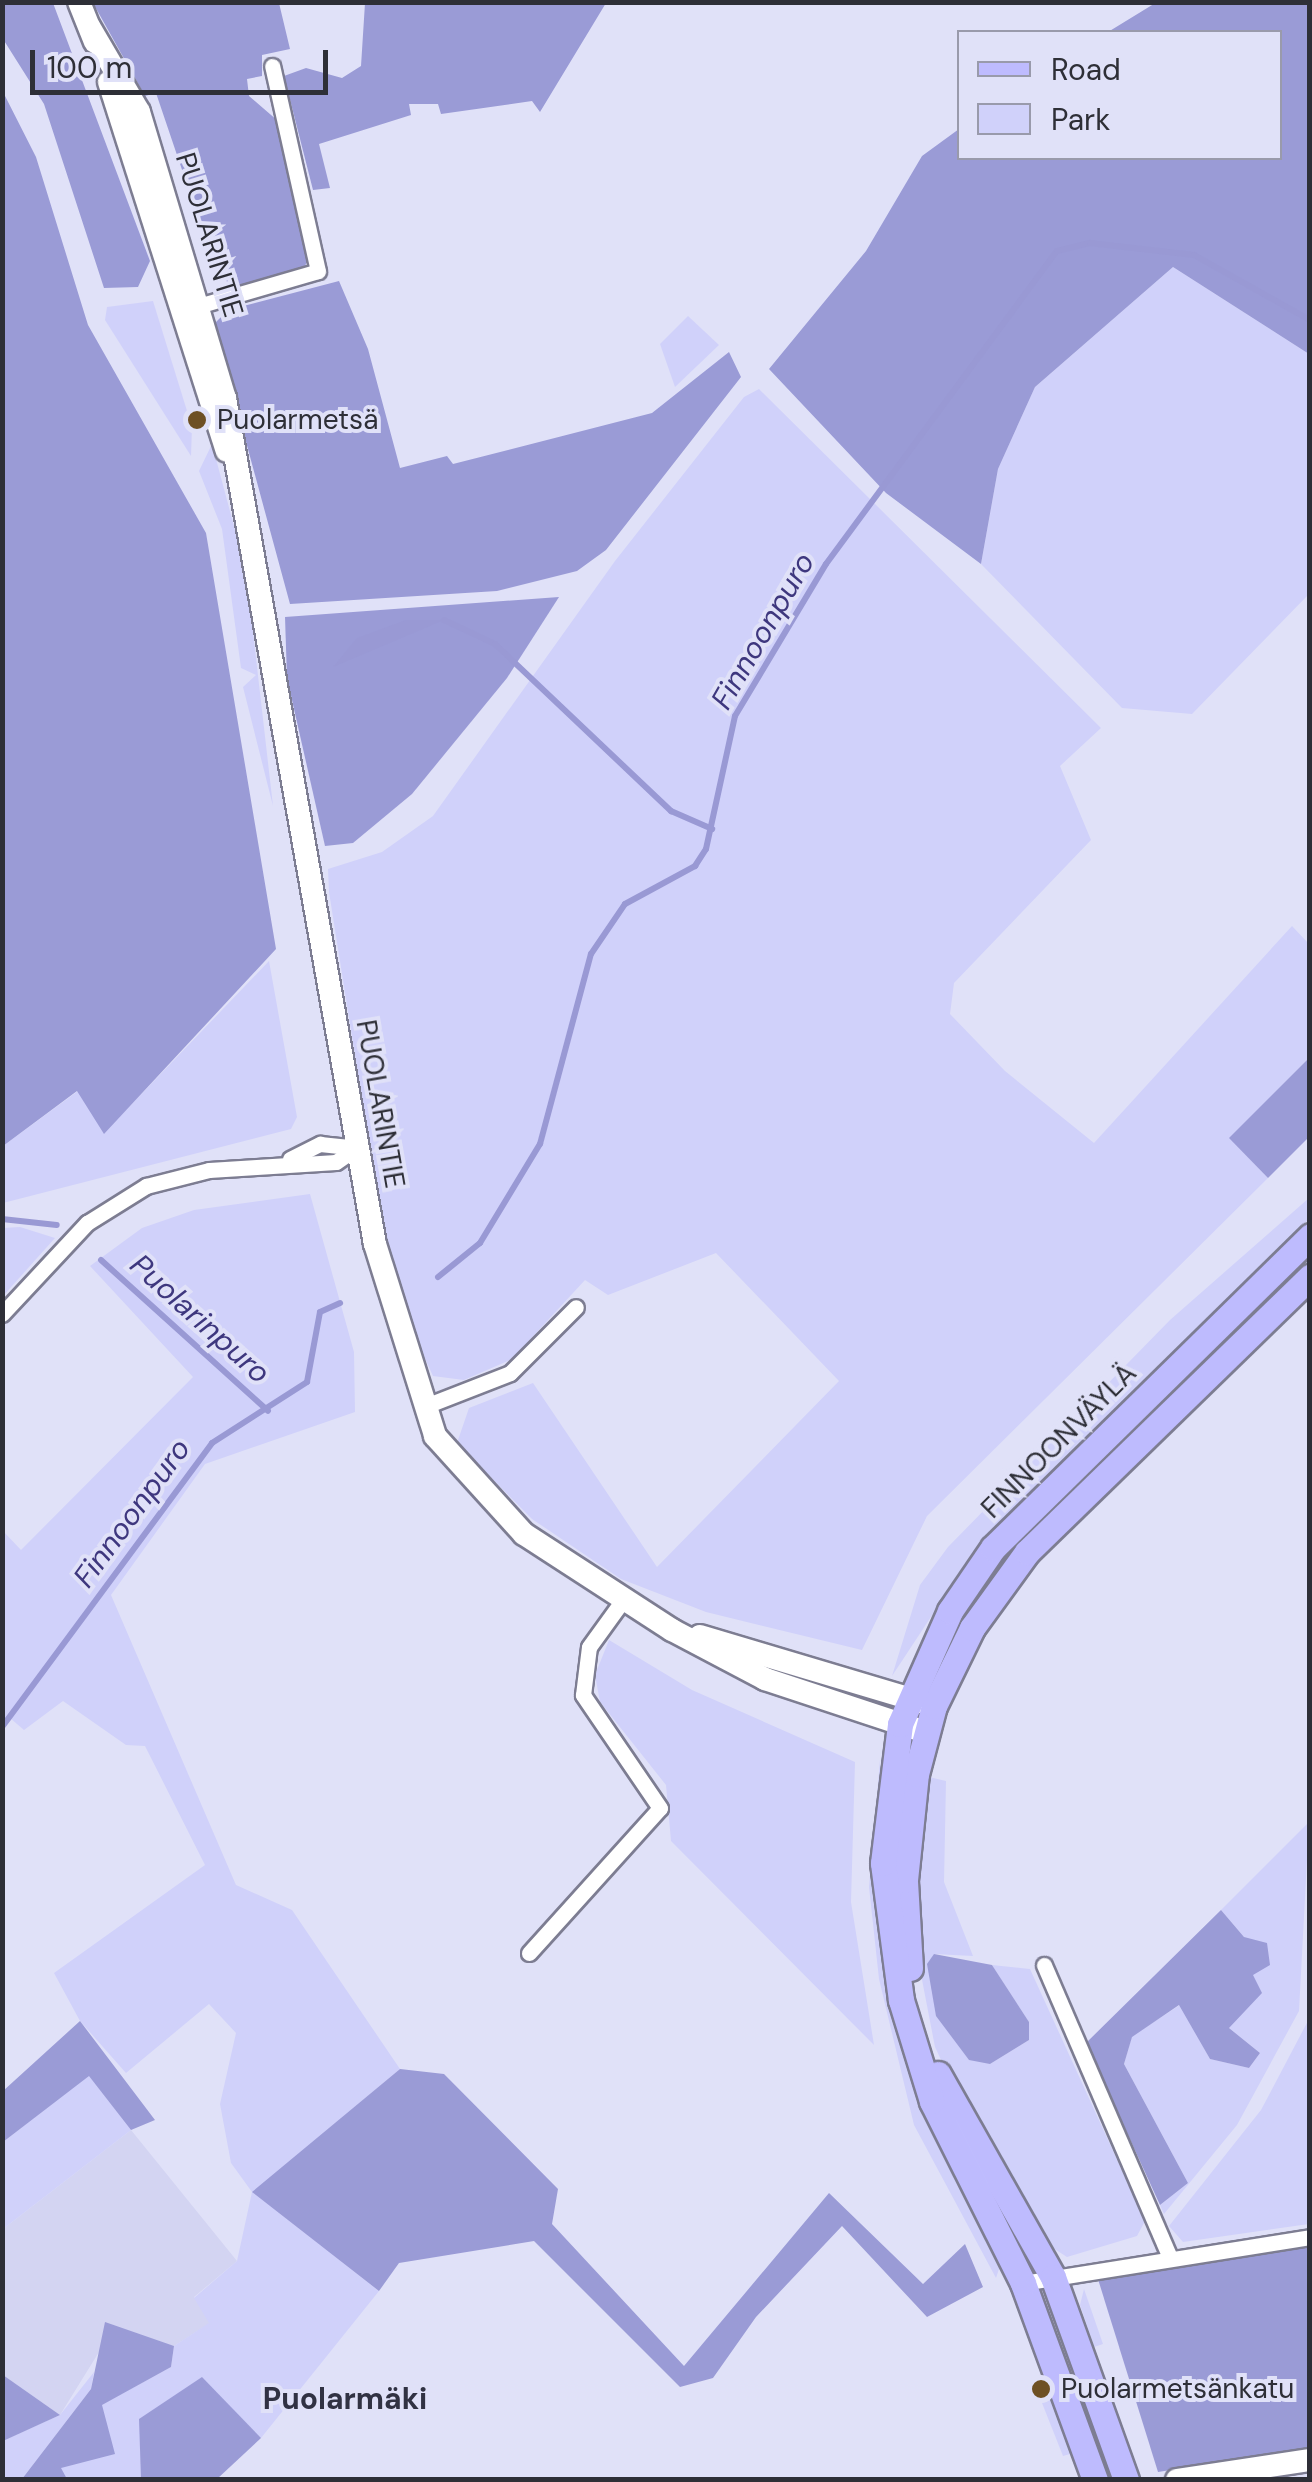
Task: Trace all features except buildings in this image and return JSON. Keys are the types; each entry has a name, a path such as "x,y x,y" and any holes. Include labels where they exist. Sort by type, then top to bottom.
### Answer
{"main road":[{"name":"PUOLARINTIE","path":"79,2 139,112 238,472 356,1148 423,1407 470,1484 524,1534 623,1600 765,1680 912,1728"},
{"name":"FINNOONVÄYLÄ","path":"912,1728 908,1698 993,1548 1310,1236"},
{"name":"FINNOONVÄYLÄ","path":"934,1706 972,1628 1027,1552 1310,1278"},
{"name":"PUOLARINTIE","path":"672,1630 934,1706"},
{"path":"934,1706 912,1728 883,1863 893,1966 932,2101 1022,2283 1095,2480"},
{"path":"912,1728 906,1880 915,1999 948,2098 1053,2277 1126,2480"},
{"path":"1177,2480 1237,2476 1310,2460"}],"street":[{"path":"192,308 318,270 272,66"},
{"path":"2,1314 118,1200 171,1177 290,1160 333,1142 356,1148"},
{"path":"423,1407 510,1373 576,1307"},
{"path":"529,1954 660,1808 583,1695 589,1647 623,1600"},
{"path":"1044,1965 1170,2256"},
{"path":"1022,2283 1170,2256 1310,2237"}],"shaded area":[{"path":"3,2 53,3 150,261 138,287 104,288 44,104 3,39"},
{"path":"365,2 606,3 540,112 532,101 441,114 438,104 409,104 411,115 319,144 330,188 313,190 284,76 306,68 342,78 361,66"},
{"path":"1157,2 1309,3 1309,354 1173,267 1035,387 998,469 981,564 886,493 769,369 866,251 922,156 957,130 957,160 1282,160 1282,30 1111,30"},
{"path":"93,3 279,3 290,49 262,55 262,76 247,79 249,96 278,121 308,261 300,273 239,289 218,276 156,93 145,96"},
{"path":"2,90 36,157 88,325 206,533 276,949 104,1134 77,1091 3,1146"},
{"path":"339,281 368,349 400,468 447,456 453,464 652,413 729,352 741,377 606,550 577,571 497,591 290,604 214,324 228,310"},
{"path":"559,597 507,678 412,794 353,843 325,846 287,678 285,617"},
{"path":"406,620 444,620 333,667 357,638"},
{"path":"1309,1058 1309,1137 1268,1178 1229,1138"},
{"path":"1221,1910 1244,1937 1267,1943 1270,1965 1253,1975 1262,1993 1229,2028 1260,2053 1249,2068 1210,2059 1179,2005 1132,2037 1124,2064 1188,2183 1160,2205 1086,2043"},
{"path":"934,1954 992,1965 1029,2022 1029,2040 990,2064 969,2060 936,2016 927,1964"},
{"path":"80,2021 155,2120 131,2130 89,2076 3,2142 3,2091"},
{"path":"400,2069 444,2074 558,2189 552,2224 684,2366 829,2193 923,2284 965,2244 983,2287 927,2317 842,2226 756,2317 713,2378 680,2387 534,2241 399,2263 379,2291 252,2192"},
{"path":"131,2130 237,2261 194,2297 210,2323 174,2346 112,2331 60,2415 3,2375 3,2229"},
{"path":"1309,2244 1309,2448 1158,2472 1097,2276"},
{"path":"105,2322 174,2346 171,2367 102,2405 115,2454 61,2468 67,2479 22,2479 91,2389"},
{"path":"3,2375 60,2415 3,2441"},
{"path":"202,2377 261,2438 217,2479 141,2479 139,2419"}],"green space":[{"path":"1173,267 1309,354 1309,594 1192,714 1122,708 981,564 998,469 1035,387"},
{"path":"153,301 192,427 191,456 105,320 107,307"},
{"path":"688,316 719,345 675,387 660,344"},
{"path":"759,389 1101,728 1060,766 1091,840 954,983 950,1014 1005,1071 1094,1143 1292,926 1309,944 1309,1058 1230,1138 1268,1178 927,1516 862,1650 706,1612 621,1579 532,1519 457,1443 469,1408 533,1383 657,1567 839,1381 716,1253 608,1295 585,1280 512,1359 464,1380 433,1376 402,1309 378,1200 329,892 328,869 382,852 433,816 615,561 744,397"},
{"path":"212,444 246,571 273,806 243,687 256,675 241,668 222,529 199,471"},
{"path":"269,961 297,1117 291,1129 3,1203 3,1146 78,1091 104,1133"},
{"path":"310,1194 354,1352 355,1412 205,1464 111,1595 236,1885 292,1910 400,2069 253,2192 379,2291 261,2438 202,2378 141,2479 67,2479 60,2468 101,2405 171,2367 174,2346 209,2323 194,2298 237,2261 252,2192 231,2163 220,2104 236,2033 209,2004 126,2073 80,2021 54,1973 205,1865 145,1746 126,1745 63,1701 24,1730 10,1718 3,1727 3,1531 21,1550 193,1377 90,1266 142,1228 194,1210"},
{"path":"1309,1198 1309,1219 981,1541 892,1676 920,1585 948,1547 1170,1320"},
{"path":"20,1227 55,1238 3,1296 3,1228"},
{"path":"1309,1250 1309,1260 1083,1478 1079,1474"},
{"path":"609,1640 692,1690 855,1762 851,1902 874,2045 671,1841 666,1785 600,1702 595,1675"},
{"path":"880,1760 881,1937 1001,2263 996,2278 914,2125 879,1979 869,1887"},
{"path":"929,1777 946,1781 944,1882 973,1956 934,1954 990,2064 1029,2040 1029,2022 992,1965 1030,1969 1145,2221 1137,2236 1067,2257 1053,2248 974,2130 935,2047 912,1928"},
{"path":"1309,1822 1299,2011 1237,2125 1164,2214 1160,2205 1188,2183 1124,2064 1132,2036 1180,2005 1210,2059 1249,2068 1260,2053 1229,2028 1253,1975 1244,1937 1221,1910"},
{"path":"1309,2019 1309,2224 1183,2242 1169,2226 1261,2110"},
{"path":"89,2075 131,2130 3,2229 3,2142"},
{"path":"1084,2289 1103,2344 1094,2347 1080,2305"},
{"path":"94,2372 91,2389 22,2479 3,2479 2,2441 60,2415"},
{"path":"1050,2400 1077,2452 1063,2456 1042,2403"}],"waterway":[{"name":"Finnoonpuro","path":"438,1277 480,1243 540,1144 591,954 625,904 695,866 706,849 735,716 826,564 1057,251 1090,243 1194,255 1310,320"},
{"path":"444,620 495,644 671,811 712,829"},
{"name":"Puolarinpuro","path":"2,1219 57,1225"},
{"name":"Puolarinpuro","path":"101,1260 268,1411"},
{"name":"Finnoonpuro","path":"2,1727 212,1443 307,1382 320,1312 340,1303"}],"place":[{"name":"Puolarmetsä","path":"197,420"},
{"name":"Puolarmetsänkatu","path":"1041,2389"}],"district":[{"name":"Puolarmäki","path":"345,2399"}]}
